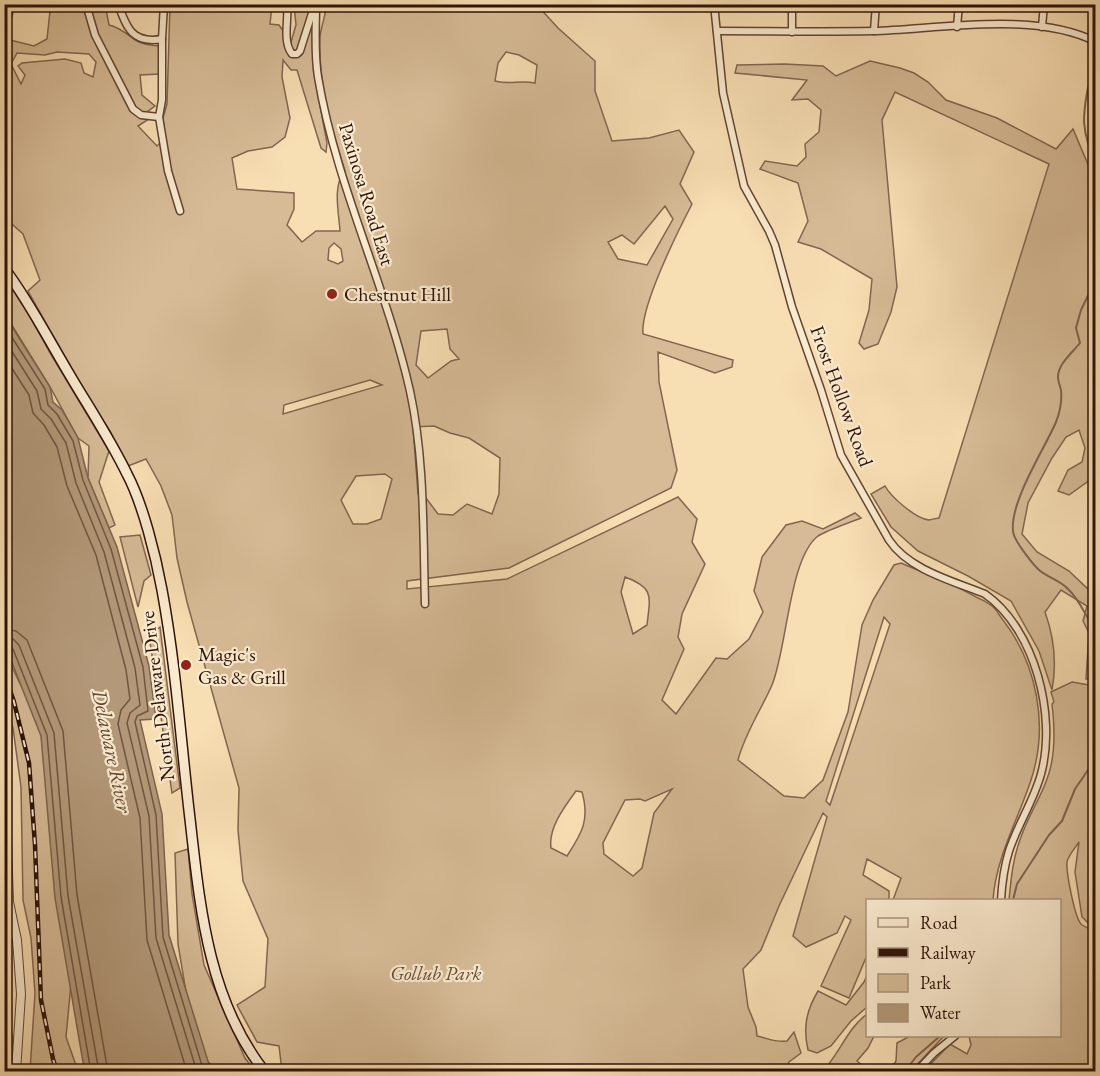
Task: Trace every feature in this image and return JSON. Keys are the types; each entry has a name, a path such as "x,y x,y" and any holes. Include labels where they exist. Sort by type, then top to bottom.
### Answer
{"main road":[{"name":"North Delaware Drive","path":"4,268 26,299 111,444 128,475 141,508 162,589 172,658 199,902 207,945 221,992 242,1035 265,1071"}],"street":[{"path":"86,4 95,35 133,109 141,115 159,117"},
{"path":"118,4 125,22 139,38 148,41 162,39"},
{"path":"164,4 162,100 159,117 168,171 180,211"},
{"name":"Paxinosa Road East","path":"286,4 287,48 292,54 300,51 316,4"},
{"name":"Paxinosa Road East","path":"316,4 316,62 327,122 379,284 410,392 419,465 425,604"},
{"name":"Frost Hollow Road","path":"714,4 723,93 744,186 775,245 792,307 841,455 889,540 897,550 930,571 985,594 993,600 1001,607 1024,639 1036,667 1044,701 1045,754 1036,789 1010,848 1001,899"},
{"path":"792,4 792,32"},
{"path":"874,31 876,4"},
{"path":"957,27 959,4"},
{"path":"1042,27 1044,4"},
{"path":"717,31 874,31 1000,24 1070,32 1095,42"},
{"path":"4,754 9,902 17,940 21,994 16,1071"},
{"path":"916,1071 953,1037"}],"green space":[{"name":"Gollub Park","path":"105,4 109,25 141,43 159,46 160,74 140,75 142,95 155,106 147,112 149,119 138,126 157,146 165,138 163,118 167,104 170,5 272,5 270,24 279,25 291,42 296,25 294,5 314,5 316,84 327,143 326,152 321,148 297,70 291,70 283,60 282,77 290,118 285,137 272,147 248,151 232,158 237,189 294,193 294,209 287,225 302,242 316,231 340,231 337,191 345,171 326,105 321,71 320,37 326,5 537,5 558,28 595,61 595,91 612,141 649,138 679,130 694,152 680,184 692,204 653,288 647,306 643,334 733,360 732,367 715,373 658,352 659,382 677,470 671,488 509,568 407,581 407,589 507,579 678,497 697,519 692,542 705,564 682,614 678,637 684,649 662,700 676,714 716,658 727,659 749,639 763,612 754,591 762,557 786,525 802,521 823,529 855,513 861,518 823,533 808,547 795,583 772,685 749,731 738,760 784,796 804,798 823,780 848,712 862,625 873,600 894,565 901,563 984,601 996,610 1015,637 1032,676 1039,717 1039,738 1031,780 998,869 993,899 893,899 901,878 867,859 863,875 889,891 889,899 866,899 866,957 849,998 821,986 851,920 845,916 837,933 806,947 793,936 827,817 823,813 761,950 743,969 748,1007 757,1036 775,1041 787,1041 794,1032 801,1053 789,1062 785,1071 282,1071 279,1046 257,1042 237,1005 265,987 268,939 243,881 238,830 239,788 187,602 177,558 172,515 161,486 146,459 128,466 28,291 40,280 23,234 5,218 5,5 15,5 6,39 34,46 47,39 50,11 56,5","holes":["57,52 89,54 96,62 93,77 84,73 81,63 65,59 22,63 18,66 25,75 21,84 11,64 17,53 45,55","506,52 519,55 537,65 535,83 495,81 498,63","665,206 673,219 647,265 618,259 608,242 622,235 634,244","334,243 341,249 343,261 338,264 328,260 329,248","447,329 450,349 459,359 451,361 428,378 416,365 421,331","370,380 382,385 283,414 284,405","434,426 469,438 500,458 499,494 492,514 467,504 453,515 438,514 426,498 418,494 413,427","385,474 392,479 381,519 367,524 353,524 341,500 356,476","625,577 642,585 649,600 647,625 633,634 621,592","884,617 890,624 830,805 826,801","672,789 654,813 642,868 633,876 604,854 603,843 625,800 645,801","576,791 582,792 585,818 577,840 567,856 551,848 551,840 562,810"]},
{"path":"870,61 914,73 928,82 946,100 997,118 1056,149 1073,129 1095,181 1094,477 1069,495 1058,491 1068,470 1082,462 1085,448 1079,430 1066,437 1052,458 1028,503 1022,534 1037,552 1069,571 1088,589 1095,592 1095,679 1086,679 1089,633 1083,621 1087,606 1061,590 1045,612 1054,650 1052,690 1039,651 1011,601 918,551 891,527 871,494 885,486 898,501 917,516 929,520 939,518 1049,164 895,92 882,120 897,287 891,312 878,344 864,349 859,343 869,310 872,279 821,249 798,242 808,221 798,183 760,169 765,161 797,166 806,157 805,144 819,132 821,110 808,99 792,100 807,80 735,73 737,65 785,64 823,66 836,76"},
{"path":"4,278 22,302 109,451 99,482 115,525 109,528 88,478 89,446 78,438 5,314"},
{"path":"140,535 151,575 144,581 138,607 120,537"},
{"path":"160,627 180,788 172,793 149,635"},
{"path":"4,651 35,714 52,771 73,962 66,1037 78,1071 30,1071 35,993 31,938 23,900 21,787 13,728 5,705"},
{"path":"1072,682 1089,685 1095,683 1095,930 1082,917 1075,872 1079,842 1067,862 1079,921 1082,925 1095,931 1095,1071 923,1072 950,1044 967,1054 971,1045 969,1037 1061,1037 1061,899 1009,899 1018,845 1050,770 1054,746 1052,704 1054,702 1051,692"},
{"path":"188,849 192,894 204,965 245,1058 255,1071 219,1071 200,1055 191,1022 178,944 175,853"},
{"path":"5,965 7,994 5,1018"},
{"path":"866,977 866,1008 851,1021 831,1046 817,1053 808,1050 807,1020 818,991 846,1005"},
{"path":"866,1015 866,1037 874,1037 857,1061 869,1071 823,1071 854,1027"},
{"path":"5,1018 13,1037 11,1071 5,1071"},
{"path":"908,1037 943,1037 911,1071 890,1071 896,1061 897,1043"}],"water":[{"name":"Delaware River","path":"4,314 50,387 53,402 62,410 78,438 88,478 117,547 149,666 156,719 140,720 162,814 169,935 211,1071 86,1071 83,1062 55,898 41,736 5,645"}],"waterway":[{"path":"1096,65 1089,84 1084,122 1088,142 1096,159"},
{"path":"1096,218 1096,232"},
{"path":"1096,279 1081,310 1076,328 1080,343 1063,363 1059,372 1061,398 1057,418 1022,491 1013,519 1013,531 1019,545 1041,572 1065,586 1080,604 1096,630"},
{"path":"1013,899 1017,884 1049,835 1062,821 1075,789 1088,770 1096,766"},
{"path":"904,1072 916,1057 939,1037"}],"railway":[{"path":"4,673 14,702 29,763 35,845 41,1000 57,1072"}],"place":[{"name":"Chestnut Hill","path":"332,294"},
{"name":"Magic's Gas & Grill","path":"186,665"}]}
